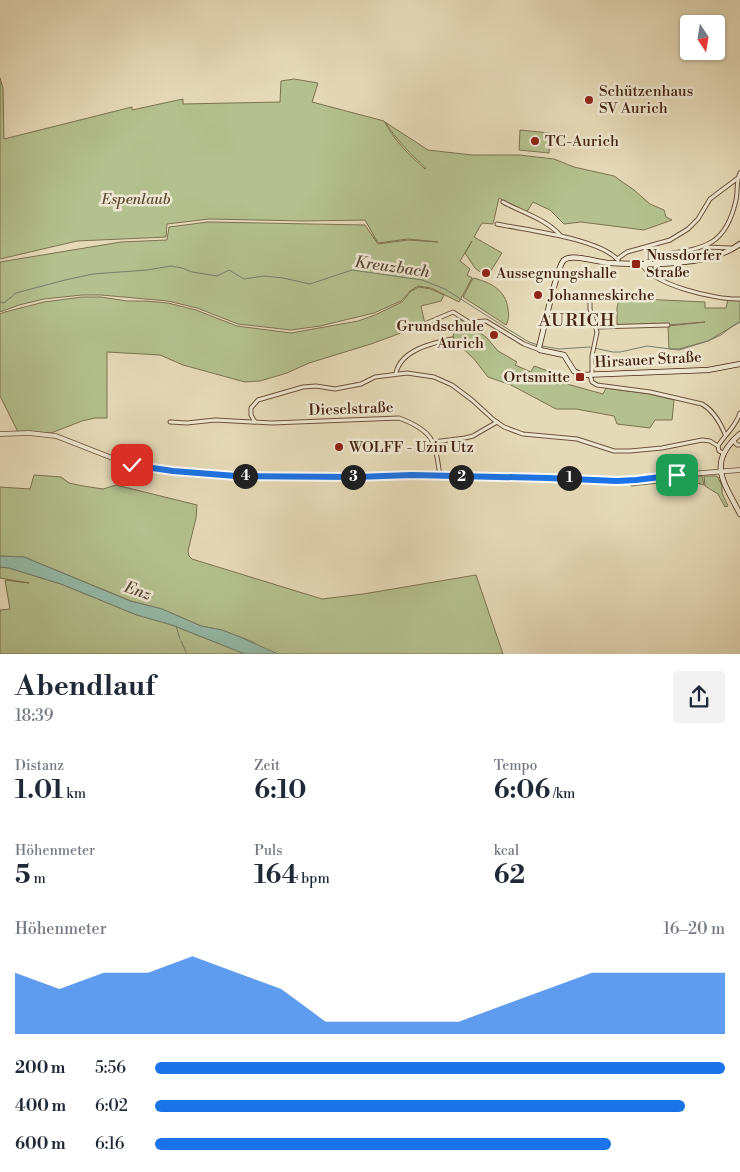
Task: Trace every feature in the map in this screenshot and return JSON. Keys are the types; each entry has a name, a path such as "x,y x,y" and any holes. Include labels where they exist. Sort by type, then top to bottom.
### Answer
{"main road":[{"path":"540,347 560,265 568,258 573,257 606,263 618,261 663,264 708,259 724,254 735,246"},
{"name":"Hirsauer Straße","path":"540,347 564,355 575,372 581,375 708,370 740,364"},
{"path":"740,434 723,453 721,462 721,472 725,486 740,514"}],"street":[{"path":"497,224 560,235 589,245 618,261 627,252 670,240 688,229 698,219 710,199 738,178 740,174"},
{"path":"704,247 721,235 727,226 736,202 738,178"},
{"path":"503,202 543,222 560,235"},
{"path":"663,264 663,257 666,254 704,247 735,246"},
{"path":"641,263 645,271 652,276 688,290 740,299"},
{"path":"590,299 592,314 597,327 591,375 592,382 597,385 650,392 702,404 716,416 726,434"},
{"path":"428,323 453,312 469,322 486,321 524,344 540,347"},
{"path":"597,327 668,326"},
{"path":"396,373 400,362 412,352 428,345 452,339"},
{"path":"255,422 250,411 252,405 258,400 316,386 331,389 353,386 375,377 407,373 427,376 452,385 497,422 523,434 577,439 614,451 662,448 702,440 710,441 718,446"},
{"path":"723,453 719,452 718,446 726,434 735,426 740,413"},
{"name":"Dieselstraße","path":"170,422 187,423 215,420 272,423 399,418 425,430 433,442"},
{"path":"440,476 433,442 473,436 497,422"},
{"path":"0,434 38,433 56,436 126,463 149,468 236,476 440,476 617,481 740,470"},
{"path":"733,440 737,446 740,446"}],"green space":[{"name":"Espenlaub","path":"0,78 3,88 4,139 132,107 132,110 183,99 183,104 280,102 281,81 294,79 318,83 312,102 384,121 402,147 425,169 399,141 385,122 428,150 472,155 519,155 554,159 574,167 614,176 650,204 664,210 666,217 672,220 644,230 581,222 564,224 550,210 533,202 526,213 499,198 493,224 482,223 474,237 502,253 487,277 475,268 465,253 472,241 460,261 470,269 467,275 472,278 459,302 431,288 418,286 410,291 401,301 374,313 320,326 291,330 238,324 197,308 168,301 101,295 44,299 0,312 0,262 121,242 167,240 169,227 208,222 365,225 378,244 408,240 438,242 408,239 378,243 365,220 209,219 167,224 166,237 77,241 0,259"},
{"name":"TC-Aurich","path":"520,130 550,133 549,153 519,150"},
{"path":"473,278 491,285 501,292 507,302 509,313 506,325 463,297"},
{"path":"419,287 431,289 444,295 441,301 421,306 425,324 260,381 245,382 183,365 160,355 107,352 107,418 82,421 51,433 18,432 0,396 0,314 5,312 44,302 82,297 101,297 127,301 168,303 196,310 237,326 291,333 358,321 375,315 402,302 411,291"},
{"path":"620,294 641,299 705,302 705,308 726,308 728,299 740,299 740,322 708,341 679,349 669,349 668,326 705,322 668,325 617,325 617,308"},
{"path":"457,317 486,337 498,351 517,362 515,365 531,372 534,366 551,372 549,379 603,394 606,388 650,394 674,400 672,420 655,420 650,428 617,424 614,416 576,409 556,409 511,385 488,377 474,359 453,339 455,319"},
{"path":"34,475 61,477 69,483 103,489 116,485 197,505 196,518 188,551 192,559 322,599 476,575 503,654 278,654 264,650 253,642 222,630 201,626 162,609 131,601 24,557 0,556 0,487 30,489"},
{"path":"686,476 702,476 704,485 686,480 631,486 632,483"},
{"path":"704,476 718,477 728,506 725,507 718,494 705,486"},
{"path":"0,567 61,584 137,615 172,625 245,654 0,654 0,610 10,609 5,580 29,583 0,578"}],"shaded area":[{"path":"0,556 24,557 130,601 162,609 201,626 222,630 278,654 245,654 172,625 137,615 61,584 0,567"}],"waterway":[{"name":"Kreuzbach","path":"0,302 4,303 16,293 93,274 147,270 171,266 217,276 229,270 244,279 264,276 310,284 352,270 422,280 445,289 529,342 538,345"},
{"name":"Kreuzbach","path":"542,346 559,349 589,347 613,352 647,346 679,350 708,341 740,322"},
{"path":"176,626 180,639"},
{"path":"181,641 187,654"}],"place":[{"name":"Schützenhaus SV Aurich","path":"589,100"},
{"name":"TC-Aurich","path":"535,141"},
{"name":"Nussdorfer Straße","path":"636,264"},
{"name":"Aussegnungshalle","path":"486,273"},
{"name":"Johanneskirche","path":"538,295"},
{"name":"Grundschule Aurich","path":"494,335"},
{"name":"Ortsmitte","path":"580,377"},
{"name":"WOLFF - Uzin Utz","path":"339,447"}],"district":[{"name":"AURICH","path":"577,320"}],"route":[{"path":"132,465 201,474 236,476 356,477 412,475 617,481 677,475"}],"water label":[{"name":"Enz","path":"138,591"}]}
